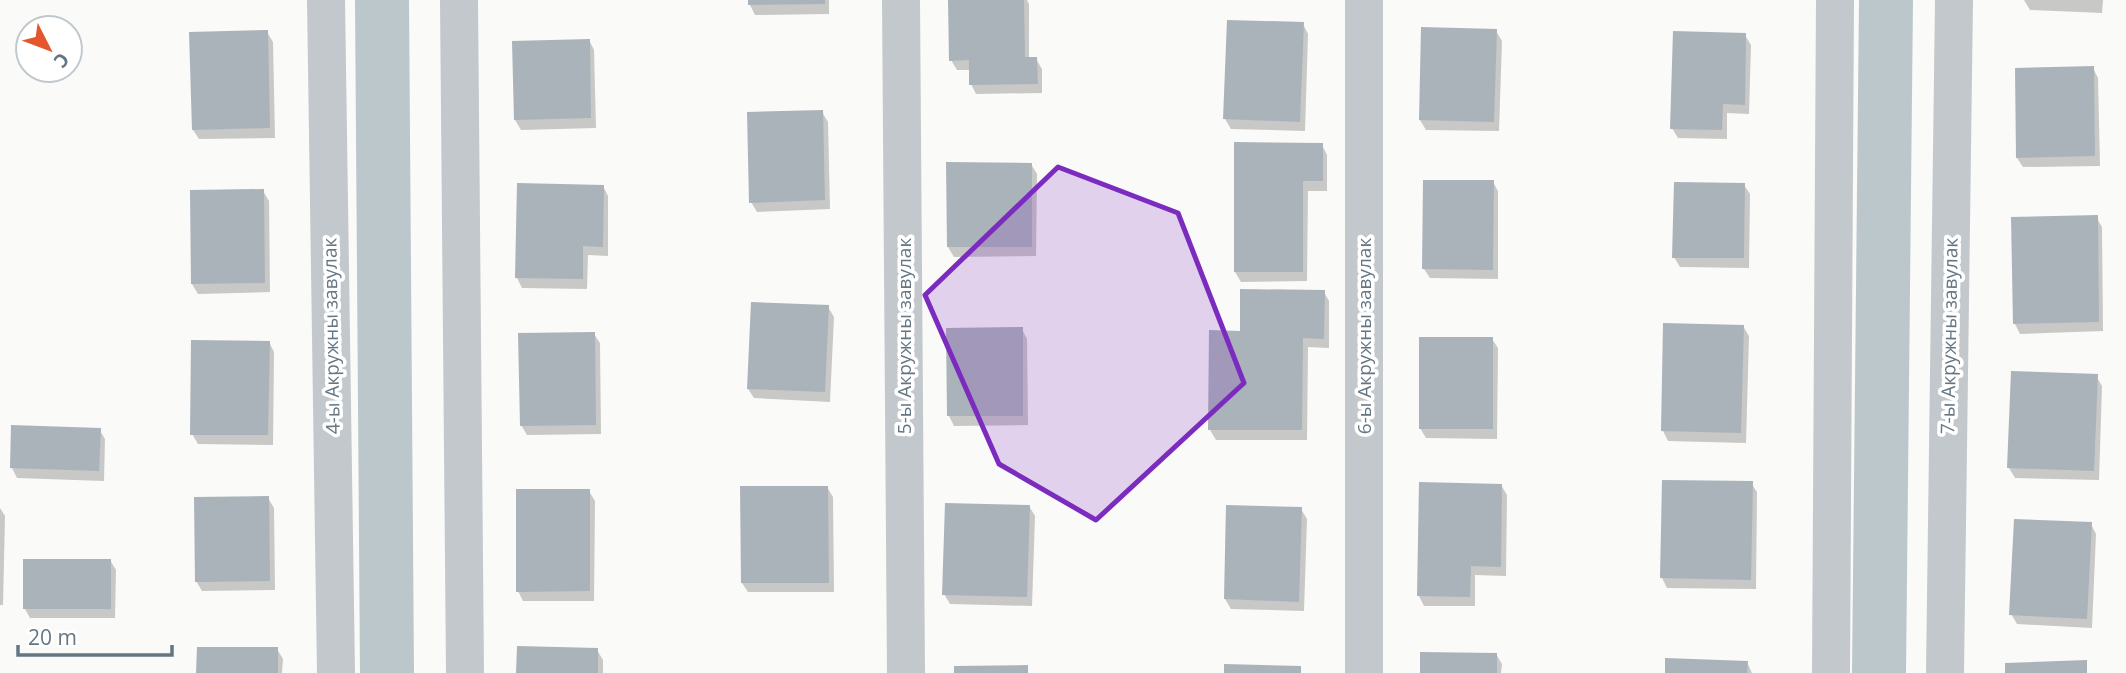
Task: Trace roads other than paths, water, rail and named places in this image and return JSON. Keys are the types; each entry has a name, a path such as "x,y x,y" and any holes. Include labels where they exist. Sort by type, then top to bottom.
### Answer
{"street":[{"name":"4-ы Акружны завулак","path":"326,0 336,673"},
{"path":"459,0 465,673"},
{"name":"5-ы Акружны завулак","path":"901,0 906,673"},
{"name":"6-ы Акружны завулак","path":"1364,0 1364,673"},
{"path":"1831,673 1835,0"},
{"name":"7-ы Акружны завулак","path":"1945,673 1954,0"}],"waterway":[{"path":"382,0 387,673"},
{"path":"1879,673 1886,0"}]}
